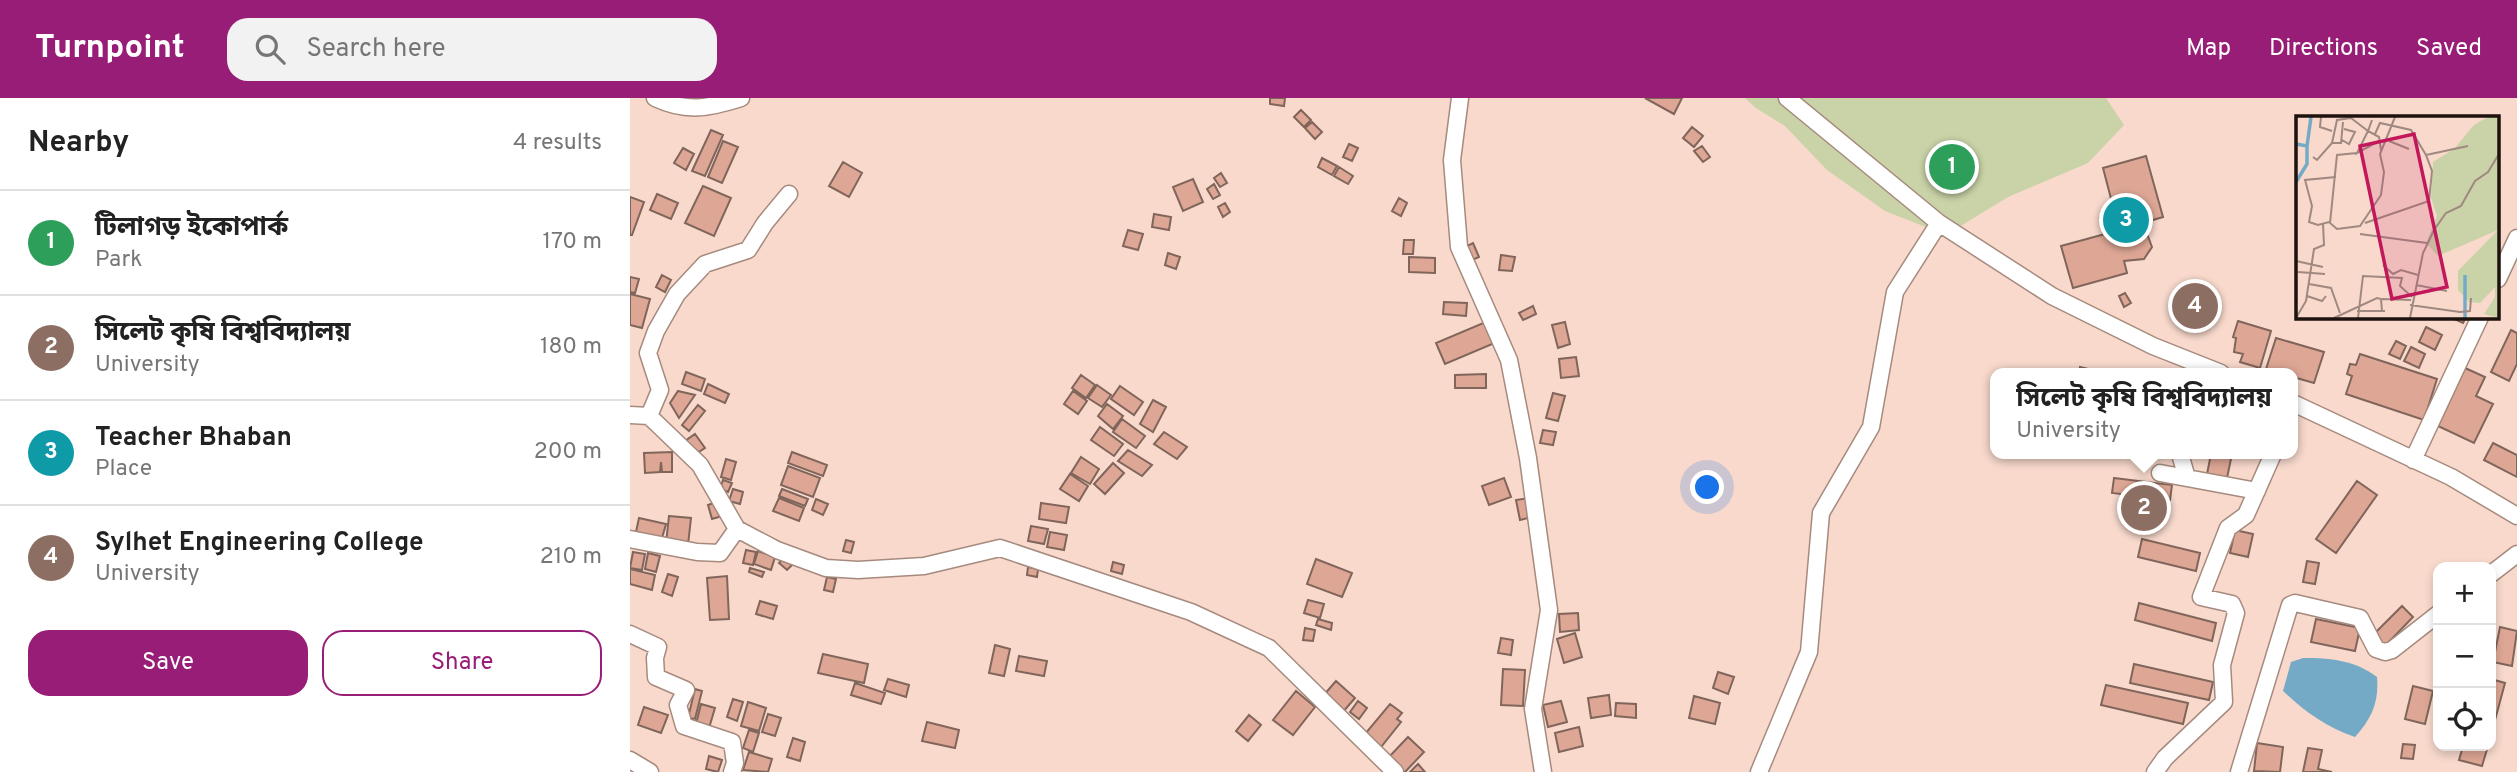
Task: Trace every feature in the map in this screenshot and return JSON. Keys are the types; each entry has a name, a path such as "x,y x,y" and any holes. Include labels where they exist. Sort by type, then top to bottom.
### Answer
{"street":[{"path":"655,98 666,103 704,109 741,98"},
{"path":"1460,98 1452,160 1460,247 1509,360 1528,458 1549,610 1533,709 1544,772"},
{"path":"1787,98 1940,223 2052,296 2153,346 2208,368"},
{"path":"649,416 660,390 648,353 656,331 677,294 705,264 748,250 765,223 789,194"},
{"path":"1759,772 1809,652 1821,513 1871,427 1895,292 1940,223"},
{"path":"2500,275 2517,238"},
{"path":"2413,460 2480,318"},
{"path":"2298,406 2451,477 2517,516"},
{"path":"630,415 649,416 700,465 737,529 777,550 826,568 858,570 924,566 1000,548 1191,612 1269,648 1395,772"},
{"path":"2181,459 2187,478"},
{"path":"2155,772 2165,758 2224,702 2222,666 2236,613 2232,604 2201,597 2228,528 2246,515 2271,459"},
{"path":"2160,473 2257,491"},
{"path":"630,539 697,552 720,553 737,529"},
{"path":"2496,570 2517,554"},
{"path":"2239,772 2290,605 2295,603 2360,618 2376,649 2385,652 2392,650 2433,618"},
{"path":"630,634 658,647 655,658 656,677 686,690 678,705 684,726 732,742 735,763 732,772"},
{"path":"630,760 650,772"}],"green space":[{"path":"1745,98 2106,98 2124,125 2088,163 2008,197 1946,235 1885,211 1827,170 1785,126"}],"water":[{"path":"2303,658 2342,661 2377,677 2377,694 2373,709 2355,737 2316,718 2283,691 2291,662"}],"building":[{"path":"1270,98 1285,98 1284,106 1270,104"},
{"path":"1645,98 1682,98 1674,114"},
{"path":"1301,110 1311,120 1304,127 1294,117"},
{"path":"1312,122 1322,132 1315,139 1305,128"},
{"path":"1692,127 1703,136 1694,147 1683,138"},
{"path":"711,130 723,135 705,176 692,171"},
{"path":"723,141 738,147 722,183 708,177"},
{"path":"1349,144 1358,148 1352,161 1343,157"},
{"path":"1702,146 1710,157 1703,162 1694,151"},
{"path":"683,148 694,154 686,170 674,163"},
{"path":"2146,156 2163,217 2143,223 2152,247 2144,259 2124,261 2127,273 2073,288 2061,246 2105,234 2100,218 2115,214 2103,168"},
{"path":"1322,158 1337,166 1332,175 1318,167"},
{"path":"843,162 862,173 849,197 829,186"},
{"path":"1339,167 1353,176 1348,184 1334,176"},
{"path":"1221,173 1227,183 1220,187 1214,178"},
{"path":"1193,179 1203,202 1183,211 1173,187"},
{"path":"1214,184 1220,195 1213,199 1207,189"},
{"path":"703,186 731,198 714,236 685,223"},
{"path":"657,194 678,203 671,219 650,210"},
{"path":"630,197 644,202 632,235 630,235"},
{"path":"1399,198 1407,203 1401,216 1392,211"},
{"path":"1225,203 1230,212 1223,217 1218,207"},
{"path":"1154,214 1171,217 1169,230 1152,227"},
{"path":"1128,230 1143,234 1138,250 1123,246"},
{"path":"1404,240 1414,240 1413,254 1403,254"},
{"path":"1473,243 1479,257 1470,261 1465,247"},
{"path":"1168,253 1180,257 1176,269 1165,265"},
{"path":"1501,255 1515,257 1512,271 1499,270"},
{"path":"1409,257 1435,258 1435,273 1409,272"},
{"path":"662,275 671,280 665,292 656,287"},
{"path":"630,277 639,279 635,293 630,292"},
{"path":"2125,293 2131,303 2124,307 2119,296"},
{"path":"630,294 650,299 642,328 630,325"},
{"path":"1444,302 1467,303 1466,316 1443,314"},
{"path":"1533,306 1536,314 1523,320 1519,313"},
{"path":"2452,318 2466,318 2463,323"},
{"path":"1488,321 1497,342 1445,364 1436,343"},
{"path":"2238,321 2271,331 2260,368 2240,362 2243,354 2234,352 2236,338 2233,337"},
{"path":"1565,322 1570,344 1558,348 1552,325"},
{"path":"2426,327 2442,335 2435,350 2419,342"},
{"path":"2511,330 2517,333 2517,364 2509,381 2491,372"},
{"path":"2276,338 2324,352 2314,383 2298,378 2298,368 2266,368"},
{"path":"2396,341 2406,346 2400,359 2389,354"},
{"path":"2411,347 2425,354 2419,368 2404,361"},
{"path":"2360,354 2437,379 2424,420 2346,394 2352,376 2347,374 2350,364 2356,365"},
{"path":"1576,357 1579,376 1561,378 1559,359"},
{"path":"2465,368 2485,377 2476,396 2493,404 2474,443 2438,426"},
{"path":"686,372 705,379 701,391 682,384"},
{"path":"1486,374 1486,388 1455,388 1455,375"},
{"path":"1081,375 1095,385 1086,398 1072,388"},
{"path":"708,384 729,394 725,403 704,394"},
{"path":"1097,385 1111,395 1102,407 1088,398"},
{"path":"1120,386 1143,402 1134,415 1111,399"},
{"path":"678,391 695,395 679,418 670,403"},
{"path":"1073,391 1087,401 1078,414 1064,404"},
{"path":"1553,393 1565,396 1558,421 1546,418"},
{"path":"1153,400 1166,407 1153,432 1140,424"},
{"path":"1107,404 1123,416 1113,429 1098,416"},
{"path":"698,405 705,411 689,431 682,425"},
{"path":"1122,419 1145,436 1136,448 1113,432"},
{"path":"1100,427 1123,444 1114,456 1091,440"},
{"path":"1543,430 1556,432 1553,445 1540,443"},
{"path":"1164,432 1187,447 1177,459 1154,444"},
{"path":"695,434 705,448 694,455 685,441"},
{"path":"2493,443 2517,455 2517,477 2484,460"},
{"path":"1128,450 1152,465 1142,476 1118,461"},
{"path":"672,452 672,472 662,472 661,462 660,472 645,473 644,453"},
{"path":"792,452 827,465 823,476 788,463"},
{"path":"1081,457 1099,469 1090,484 1071,473"},
{"path":"726,459 736,462 731,480 721,477"},
{"path":"2210,459 2231,459 2227,478 2207,474"},
{"path":"1113,463 1124,473 1105,494 1094,484"},
{"path":"788,466 820,478 813,497 781,485"},
{"path":"1070,474 1088,486 1079,501 1060,489"},
{"path":"1504,478 1511,497 1489,505 1482,486"},
{"path":"2114,478 2172,485 2170,500 2112,493"},
{"path":"723,480 732,483 728,492 720,489"},
{"path":"2357,481 2377,495 2336,553 2316,539"},
{"path":"733,489 743,492 740,504 729,501"},
{"path":"782,489 808,499 805,506 779,496"},
{"path":"779,498 804,508 799,521 773,511"},
{"path":"1529,498 1532,517 1520,520 1516,500"},
{"path":"816,499 828,504 823,515 812,510"},
{"path":"717,502 722,516 712,519 708,505"},
{"path":"1041,503 1069,507 1066,523 1039,519"},
{"path":"669,516 691,518 688,545 666,543"},
{"path":"639,518 666,524 662,538 636,532"},
{"path":"1031,526 1048,529 1044,544 1028,541"},
{"path":"2235,530 2253,534 2248,557 2230,553"},
{"path":"1050,532 1067,535 1064,550 1047,547"},
{"path":"2142,539 2200,553 2196,571 2138,557"},
{"path":"846,540 854,542 851,553 843,551"},
{"path":"746,550 756,552 753,565 743,563"},
{"path":"758,551 775,557 771,570 754,564"},
{"path":"633,552 645,554 642,570 630,568"},
{"path":"648,553 660,556 656,572 645,569"},
{"path":"784,558 792,565 787,570 779,563"},
{"path":"1316,559 1352,573 1342,597 1307,584"},
{"path":"2307,561 2319,563 2315,584 2303,582"},
{"path":"1113,562 1124,565 1122,574 1111,571"},
{"path":"1028,567 1038,569 1037,577 1027,575"},
{"path":"750,568 764,572 762,577 749,572"},
{"path":"630,569 655,575 652,590 630,584"},
{"path":"668,574 678,577 672,596 662,592"},
{"path":"727,576 729,619 710,620 707,578"},
{"path":"827,577 836,579 833,592 824,590"},
{"path":"1308,600 1324,604 1320,618 1304,613"},
{"path":"760,601 777,606 773,619 756,614"},
{"path":"2139,603 2216,623 2212,641 2135,620"},
{"path":"2402,606 2413,617 2385,646 2373,635"},
{"path":"1578,613 1579,630 1560,632 1559,614"},
{"path":"1318,619 1332,623 1331,630 1316,625"},
{"path":"2316,619 2360,628 2355,651 2311,642"},
{"path":"2500,627 2517,631 2512,666 2496,663"},
{"path":"1305,628 1315,630 1313,641 1303,640"},
{"path":"1575,633 1582,657 1564,663 1557,639"},
{"path":"1501,638 1513,640 1511,655 1498,653"},
{"path":"995,645 1010,649 1004,676 989,673"},
{"path":"823,654 868,664 864,683 818,673"},
{"path":"1019,656 1047,661 1044,676 1016,671"},
{"path":"2134,664 2213,682 2209,700 2130,683"},
{"path":"1503,669 1525,670 1523,706 1501,705"},
{"path":"1718,672 1734,677 1728,694 1713,688"},
{"path":"888,679 909,685 906,697 884,690"},
{"path":"2496,680 2505,683 2496,716"},
{"path":"1336,681 1355,698 1342,713 1323,696"},
{"path":"855,683 885,693 881,704 851,695"},
{"path":"2106,685 2188,703 2183,724 2101,705"},
{"path":"2413,686 2433,691 2425,724 2405,719"},
{"path":"695,689 702,691 695,719 688,718"},
{"path":"1296,691 1315,707 1293,735 1273,720"},
{"path":"1609,695 1611,715 1591,718 1588,698"},
{"path":"1694,696 1720,703 1715,724 1689,718"},
{"path":"733,699 743,702 737,721 727,717"},
{"path":"1358,701 1367,708 1359,719 1350,712"},
{"path":"1561,701 1567,722 1548,727 1543,705"},
{"path":"748,702 766,708 759,731 741,726"},
{"path":"1616,703 1636,704 1636,718 1615,716"},
{"path":"701,704 715,708 709,728 696,724"},
{"path":"1390,704 1402,713 1397,719 1401,722 1381,747 1365,734"},
{"path":"644,707 668,715 661,733 638,725"},
{"path":"768,714 781,718 775,736 762,732"},
{"path":"1249,715 1261,725 1248,741 1236,731"},
{"path":"927,722 959,730 955,748 922,741"},
{"path":"1579,727 1583,746 1559,752 1555,733"},
{"path":"749,730 759,733 753,752 743,748"},
{"path":"1408,737 1424,752 1402,772 1388,758"},
{"path":"793,738 805,742 800,761 787,757"},
{"path":"2257,743 2283,747 2280,772 2254,771"},
{"path":"2403,744 2415,745 2413,759 2401,758"},
{"path":"2308,748 2322,750 2318,769 2332,772 2303,772"},
{"path":"2462,751 2486,751 2482,766 2459,760"},
{"path":"749,752 772,759 768,772 743,770"},
{"path":"709,756 722,760 718,772 706,769"},
{"path":"1418,764 1425,772 1410,772"}],"place":[{"name":"টিলাগড় ইকোপার্ক","path":"1952,167"},
{"name":"Teacher Bhaban","path":"2126,220"},
{"name":"Sylhet Engineering College","path":"2195,306"},
{"name":"সিলেট কৃষি বিশ্ববিদ্যালয়","path":"2144,508"}]}
